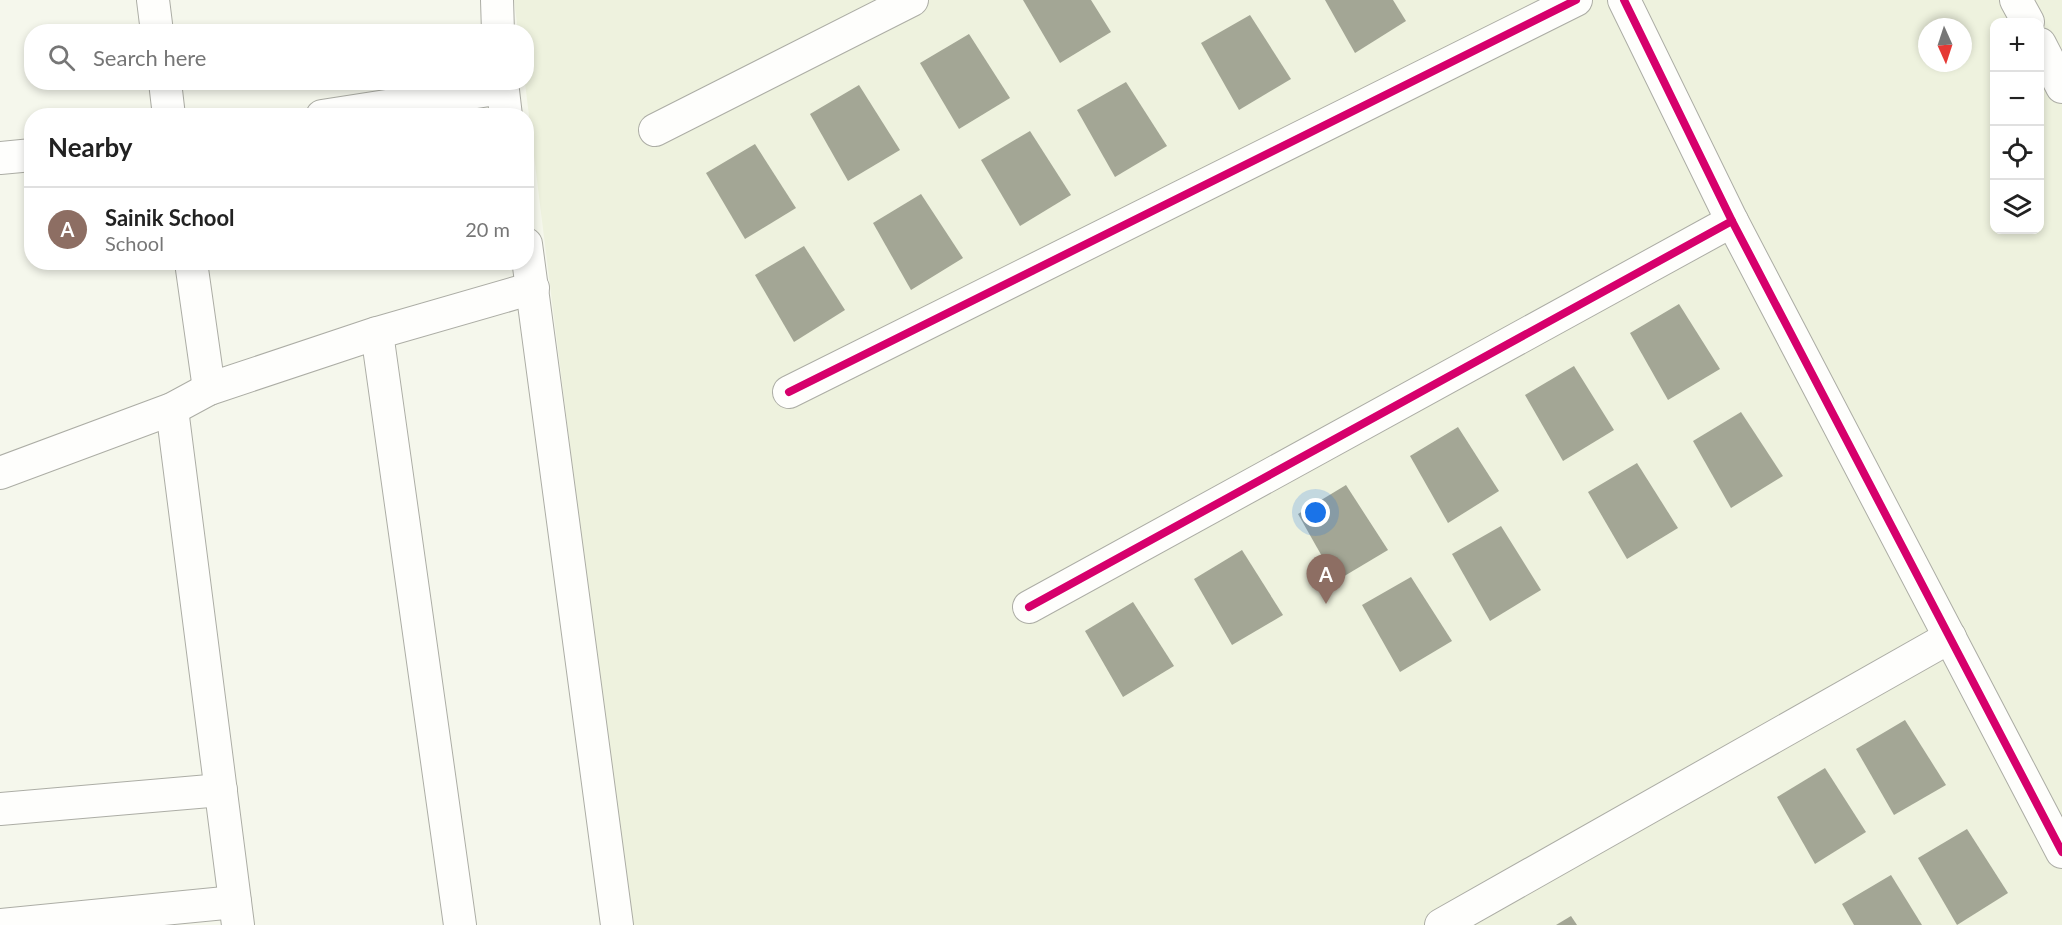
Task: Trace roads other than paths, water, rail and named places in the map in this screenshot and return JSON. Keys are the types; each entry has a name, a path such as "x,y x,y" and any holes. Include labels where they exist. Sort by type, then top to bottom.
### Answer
{"street":[{"path":"153,0 156,24"},
{"path":"496,0 498,24"},
{"path":"655,130 912,0"},
{"path":"789,392 1576,0"},
{"path":"1624,0 1732,221 2062,852"},
{"path":"2016,0 2026,18"},
{"path":"2044,52 2062,87"},
{"path":"166,90 168,108"},
{"path":"390,108 503,95"},
{"path":"0,158 24,156"},
{"path":"1029,607 1732,221"},
{"path":"192,270 209,388"},
{"path":"530,270 617,925"},
{"path":"0,473 172,409 209,388 376,333 533,288"},
{"path":"376,333 460,925"},
{"path":"0,925 237,913 172,409"},
{"path":"1441,925 1950,637"},
{"path":"0,809 221,790"}],"place":[{"name":"Sainik School","path":"1326,604"}]}
